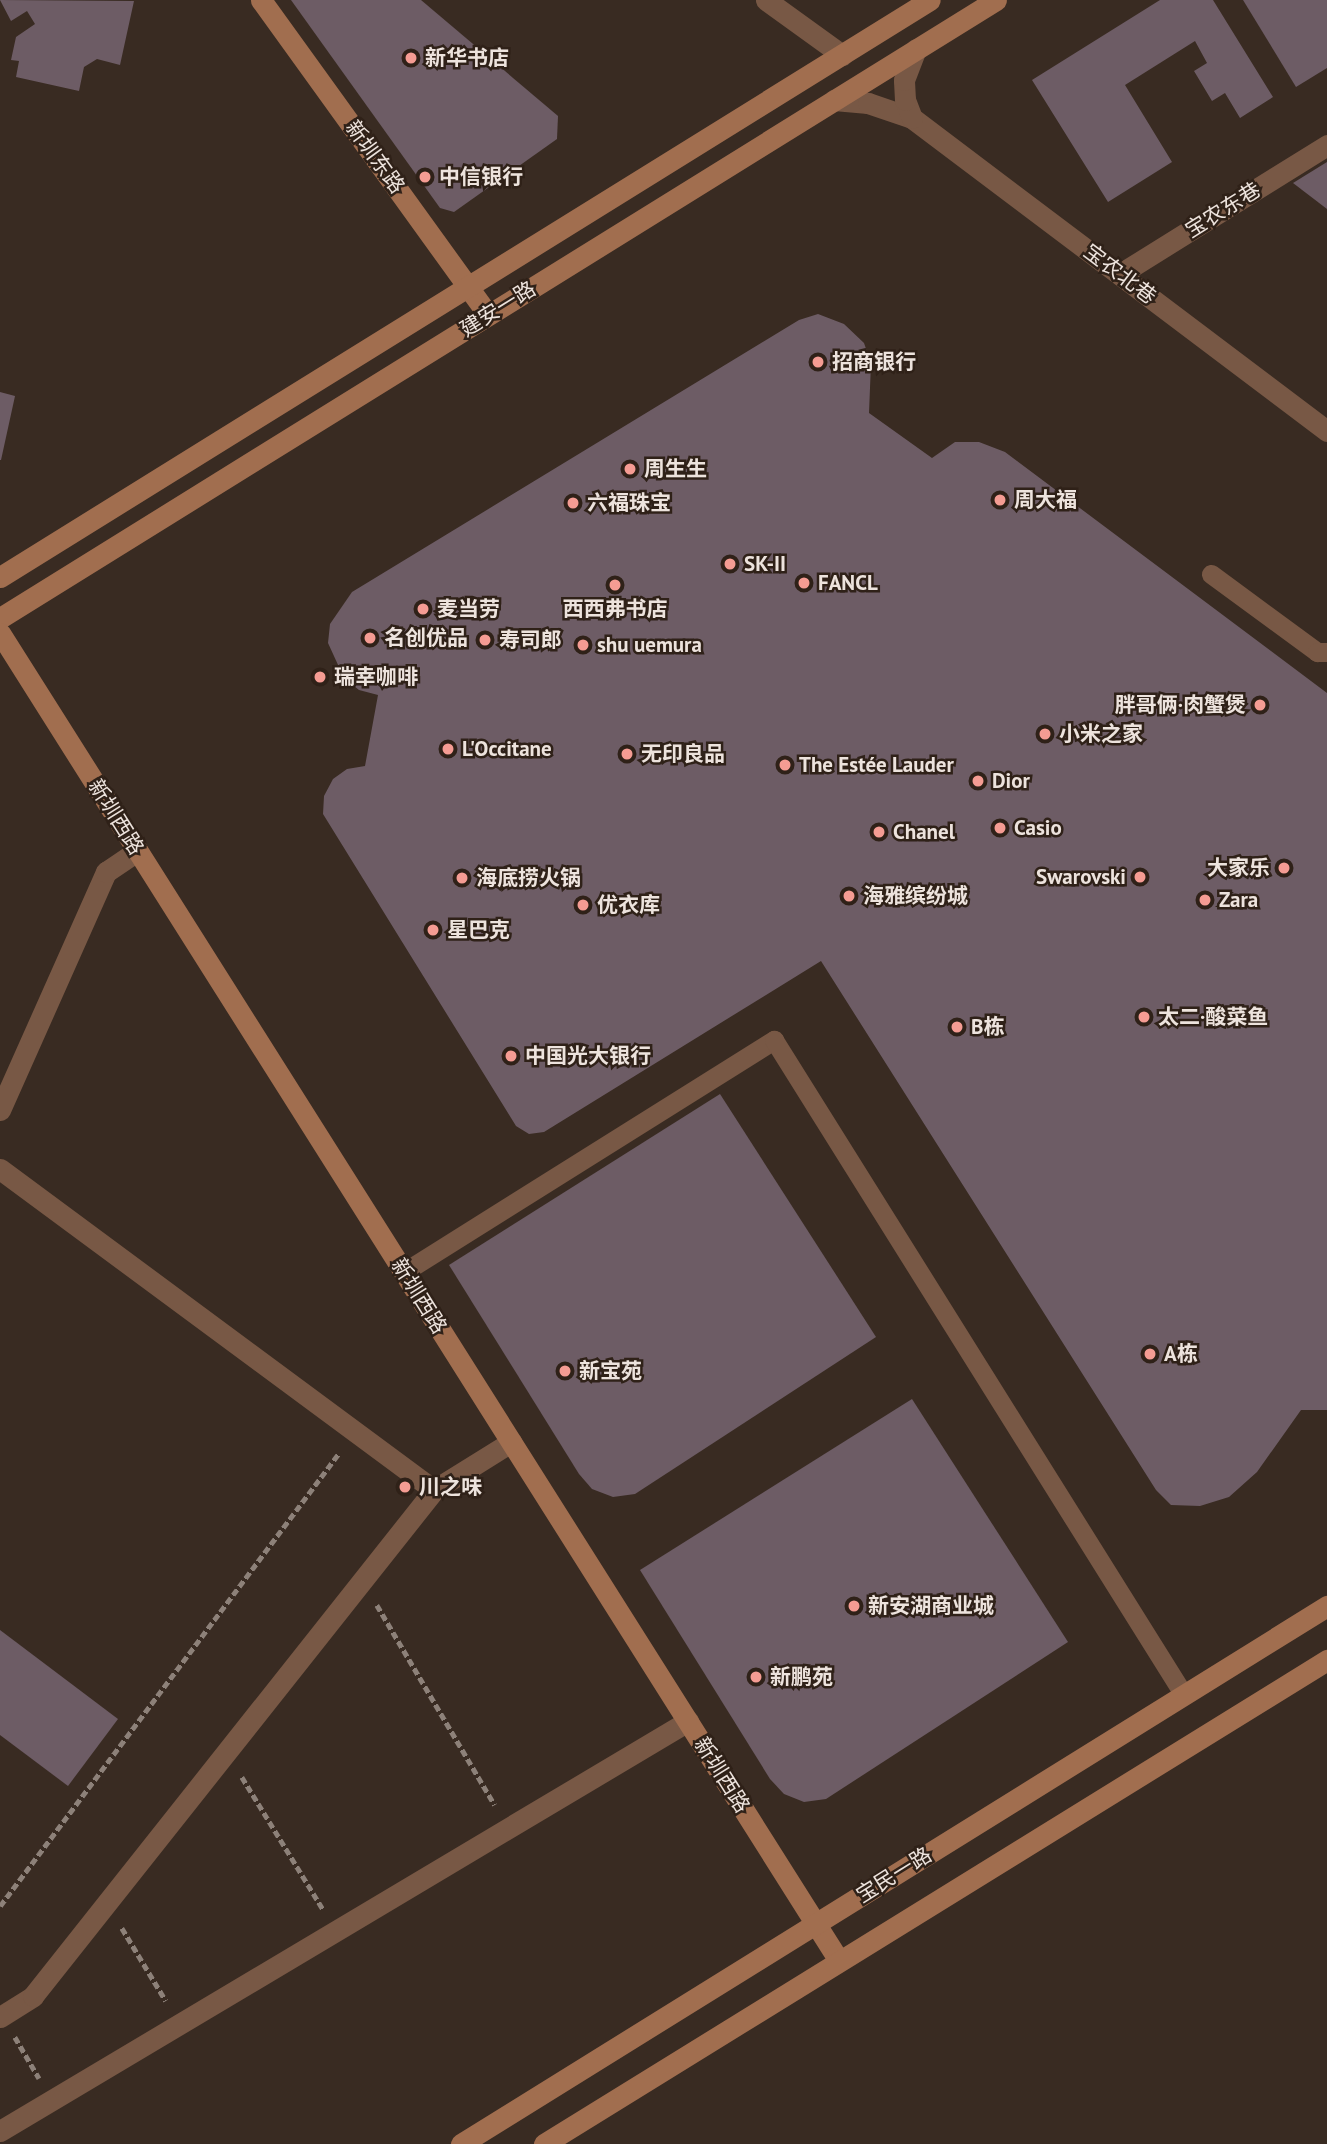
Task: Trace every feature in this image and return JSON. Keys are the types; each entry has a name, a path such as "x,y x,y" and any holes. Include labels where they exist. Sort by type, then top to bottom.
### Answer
{"main road":[{"name":"新圳东路","path":"261,0 488,315"},
{"name":"建安一路","path":"0,577 930,0"},
{"name":"建安一路","path":"0,618 996,0"},
{"name":"新圳西路","path":"0,633 838,1959"},
{"name":"宝民一路","path":"461,2144 1327,1606"},
{"name":"宝民一路","path":"544,2144 838,1959 1327,1660"}],"street":[{"path":"766,0 842,55"},
{"path":"912,118 905,100 904,80 916,49"},
{"name":"宝农北巷","path":"834,100 867,103 912,118 1327,431"},
{"name":"宝农东巷","path":"1120,274 1327,145"},
{"path":"0,1110 106,872 137,851"},
{"path":"0,1169 434,1490"},
{"path":"1,2016 33,1996 434,1490 512,1442"},
{"path":"0,2131 507,1825 688,1721"}],"lane":[{"path":"1211,574 1317,652 1327,653"},
{"path":"404,1272 774,1040 1184,1695"}],"path":[{"path":"0,1906 355,1431"},
{"path":"362,1580 507,1825"},
{"path":"227,1752 334,1929"},
{"path":"107,1903 179,2022"},
{"path":"1,2016 52,2099"}],"building":[{"path":"0,0 134,1 120,65 97,59 84,67 79,91 16,77 19,61 11,60 16,37 35,24 27,11 11,21"},
{"name":"新华书店","path":"291,0 421,0 558,116 557,139 454,212 440,208"},
{"path":"1160,0 1213,0 1273,97 1240,118 1225,93 1212,101 1194,71 1207,63 1195,41 1125,85 1172,162 1108,202 1032,80"},
{"path":"1243,0 1327,0 1327,68 1296,87"},
{"path":"1327,162 1327,209 1293,183"},
{"name":"海雅缤纷城","path":"818,314 844,324 864,343 871,363 869,413 932,458 955,442 979,442 1005,452 1327,693 1327,1410 1301,1410 1257,1472 1229,1497 1200,1506 1171,1505 1156,1490 821,961 544,1132 529,1134 516,1126 323,814 324,796 333,779 347,769 365,766 378,695 359,690 344,678 328,643 330,624 352,592 799,320"},
{"path":"0,392 15,396 1,460 0,460"},
{"path":"720,1094 876,1337 635,1494 613,1497 592,1489 579,1474 449,1265"},
{"name":"新安湖商业城","path":"912,1399 1068,1642 826,1799 804,1802 784,1794 770,1779 640,1570"},
{"path":"0,1630 118,1719 68,1786 0,1735"}],"place":[{"name":"新华书店","path":"411,58"},
{"name":"中信银行","path":"425,177"},
{"name":"招商银行","path":"818,362"},
{"name":"周生生","path":"630,469"},
{"name":"周大福","path":"1000,500"},
{"name":"六福珠宝","path":"573,503"},
{"name":"SK-II","path":"730,564"},
{"name":"FANCL","path":"804,583"},
{"name":"西西弗书店","path":"615,585"},
{"name":"麦当劳","path":"423,609"},
{"name":"名创优品","path":"370,638"},
{"name":"寿司郎","path":"485,640"},
{"name":"shu uemura","path":"583,645"},
{"name":"瑞幸咖啡","path":"320,677"},
{"name":"胖哥俩·肉蟹煲","path":"1260,705"},
{"name":"小米之家","path":"1045,734"},
{"name":"L'Occitane","path":"448,749"},
{"name":"无印良品","path":"627,754"},
{"name":"The Estée Lauder","path":"785,765"},
{"name":"Dior","path":"978,781"},
{"name":"Casio","path":"1000,828"},
{"name":"Chanel","path":"879,832"},
{"name":"大家乐","path":"1284,868"},
{"name":"Swarovski","path":"1140,877"},
{"name":"海底捞火锅","path":"462,878"},
{"name":"海雅缤纷城","path":"849,896"},
{"name":"Zara","path":"1205,900"},
{"name":"优衣库","path":"583,905"},
{"name":"星巴克","path":"433,930"},
{"name":"太二·酸菜鱼","path":"1144,1017"},
{"name":"B栋","path":"957,1027"},
{"name":"中国光大银行","path":"511,1056"},
{"name":"A栋","path":"1150,1354"},
{"name":"新宝苑","path":"565,1371"},
{"name":"川之味","path":"405,1487"},
{"name":"新安湖商业城","path":"854,1606"},
{"name":"新鹏苑","path":"756,1677"}]}
